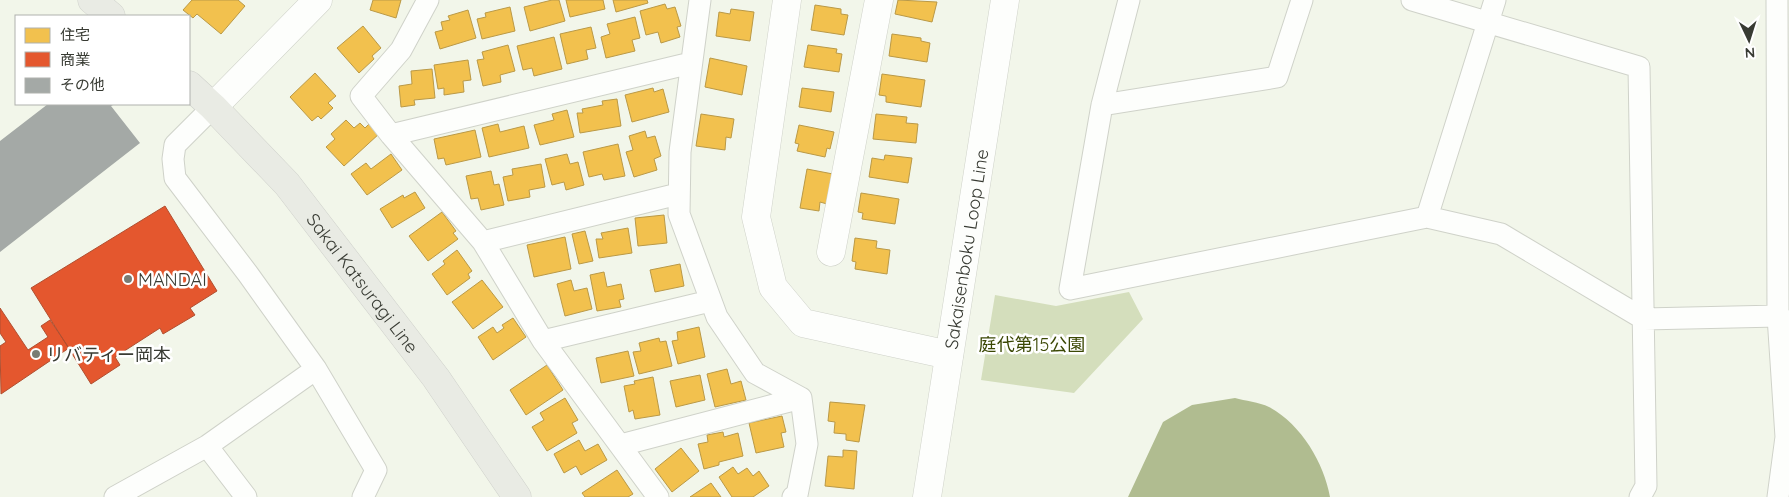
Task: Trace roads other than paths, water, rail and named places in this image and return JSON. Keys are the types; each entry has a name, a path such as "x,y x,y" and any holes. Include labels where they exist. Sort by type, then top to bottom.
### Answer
{"main road":[{"path":"92,0 109,15"},
{"name":"Sakai Katsuragi Line","path":"190,86 213,107 287,184 436,378 517,497"}],"street":[{"path":"318,0 175,145 173,158 175,178 248,274 316,369 376,470 363,497"},
{"path":"428,0 401,50 361,96 391,135 483,242 543,341 658,497"},
{"path":"700,0 680,152 679,214 716,317 755,373 801,398"},
{"path":"788,0 756,217 773,287 803,323 949,355"},
{"path":"831,252 880,0"},
{"name":"Sakaisenboku Loop Line","path":"927,497 1005,0"},
{"path":"1129,0 1102,105 1070,289 1427,216 1501,234 1644,319 1784,319"},
{"path":"1102,105 1277,77 1302,0"},
{"path":"1412,0 1639,68 1646,486 1640,497"},
{"path":"1427,216 1495,0"},
{"path":"1777,0 1786,437 1778,497"},
{"path":"391,135 691,63"},
{"path":"483,242 678,194"},
{"path":"543,341 710,302"},
{"path":"115,497 207,446 316,369"},
{"path":"621,445 801,398"},
{"path":"794,497 797,495 807,444 801,398"},
{"path":"207,446 246,497"}],"place":[{"name":"MANDAI","path":"128,279"},
{"name":"リバティー岡本","path":"36,354"}],"park label":[{"name":"庭代第15公園","path":"1032,344"}]}
